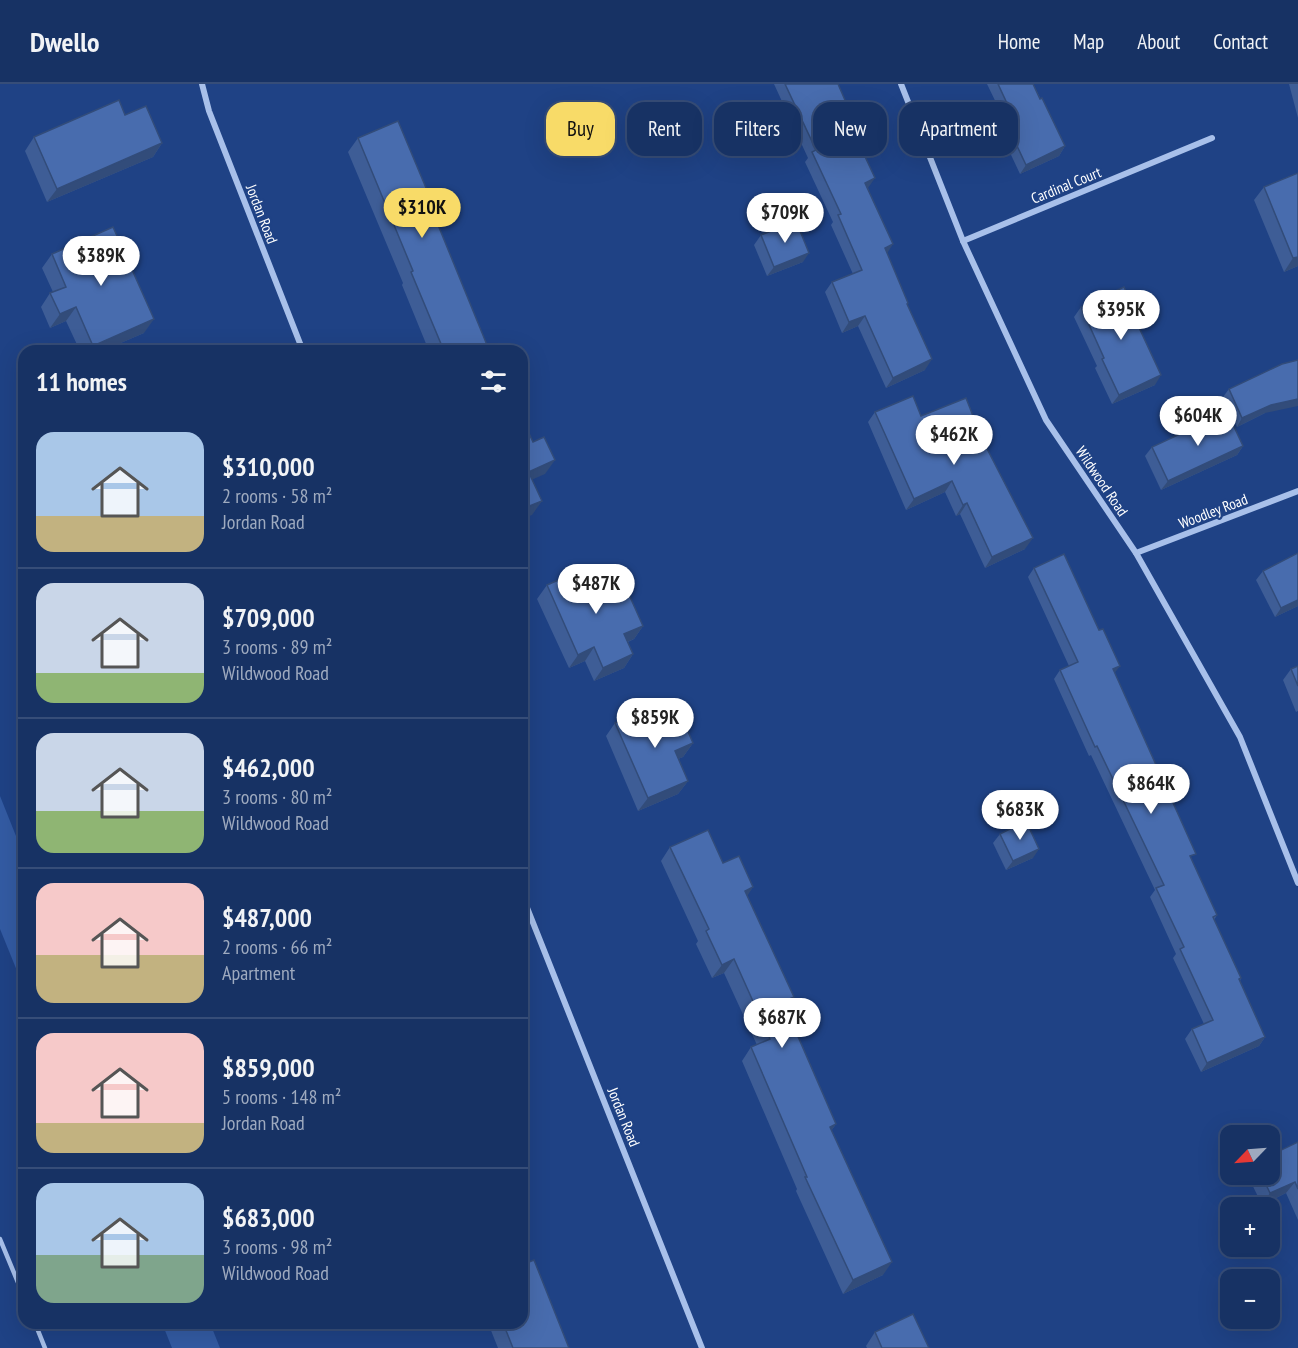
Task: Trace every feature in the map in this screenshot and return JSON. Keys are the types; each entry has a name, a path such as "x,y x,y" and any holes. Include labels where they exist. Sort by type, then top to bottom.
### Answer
{"street":[{"name":"Jordan Road","path":"202,84 209,111 301,345"},
{"name":"Wildwood Road","path":"901,84 963,241 1046,420 1136,553 1240,737 1298,883"},
{"name":"Cardinal Court","path":"963,241 1212,138"},
{"name":"Woodley Road","path":"1136,553 1298,491"},
{"name":"Jordan Road","path":"528,910 702,1348"}],"lane":[{"path":"0,1239 18,1282"},
{"path":"37,1329 45,1348"}],"shaded area":[{"path":"0,796 18,841 18,973 0,929"},
{"path":"164,1329 212,1329 220,1348 172,1348"}],"building":[{"path":"785,84 838,84 846,102 813,102 813,144 801,118 801,102 793,102"},
{"path":"998,84 1033,84 1065,146 1026,165 1018,148 1018,102 1006,102"},
{"path":"119,100 125,115 146,106 162,143 57,189 34,137"},
{"path":"398,121 439,219 436,220 487,345 441,345 358,138"},
{"path":"814,156 865,156 875,178 865,183 893,244 885,248 932,359 893,378 865,316 849,322 832,282 862,270 838,215 841,214"},
{"path":"1298,173 1298,257 1293,258 1264,187"},
{"path":"796,221 809,253 774,267 761,235"},
{"path":"113,227 154,319 93,345 76,307 60,314 50,293 66,287 52,254"},
{"path":"1124,287 1139,319 1136,321 1161,375 1119,395 1081,307"},
{"path":"1298,360 1298,399 1271,405 1242,418 1229,389 1282,364"},
{"path":"913,396 921,416 966,398 982,439 1033,538 992,557 967,503 963,505 952,481 914,499 875,412"},
{"path":"1227,412 1243,446 1168,481 1152,447"},
{"path":"528,431 533,442 544,437 555,460 528,472"},
{"path":"528,473 529,473 542,501 528,507"},
{"path":"1298,553 1298,600 1281,608 1263,571"},
{"path":"1064,554 1099,630 1103,629 1120,666 1113,669 1196,854 1190,856 1217,915 1213,917 1265,1037 1207,1063 1192,1029 1213,1020 1180,949 1184,947 1156,888 1164,885 1097,746 1095,747 1060,670 1078,662 1034,568"},
{"path":"591,566 601,589 622,579 643,626 624,634 633,654 603,668 594,647 578,655 547,585"},
{"path":"1298,666 1298,686 1291,669"},
{"path":"657,705 666,725 682,718 693,743 675,751 688,781 648,798 615,723"},
{"path":"1026,821 1039,849 1013,861 1000,834"},
{"path":"708,830 723,863 739,856 753,887 745,891 794,997 783,1002 836,1124 830,1127 892,1262 853,1280 805,1177 807,1177 751,1047 770,1039 734,959 722,965 706,931 709,929 670,847"},
{"path":"1298,1142 1298,1189 1295,1182 1270,1193 1266,1185 1280,1185 1280,1151"},
{"path":"528,1260 529,1262 534,1260 569,1348 513,1348 505,1329 528,1329"},
{"path":"913,1314 929,1348 882,1348 875,1332"}]}
